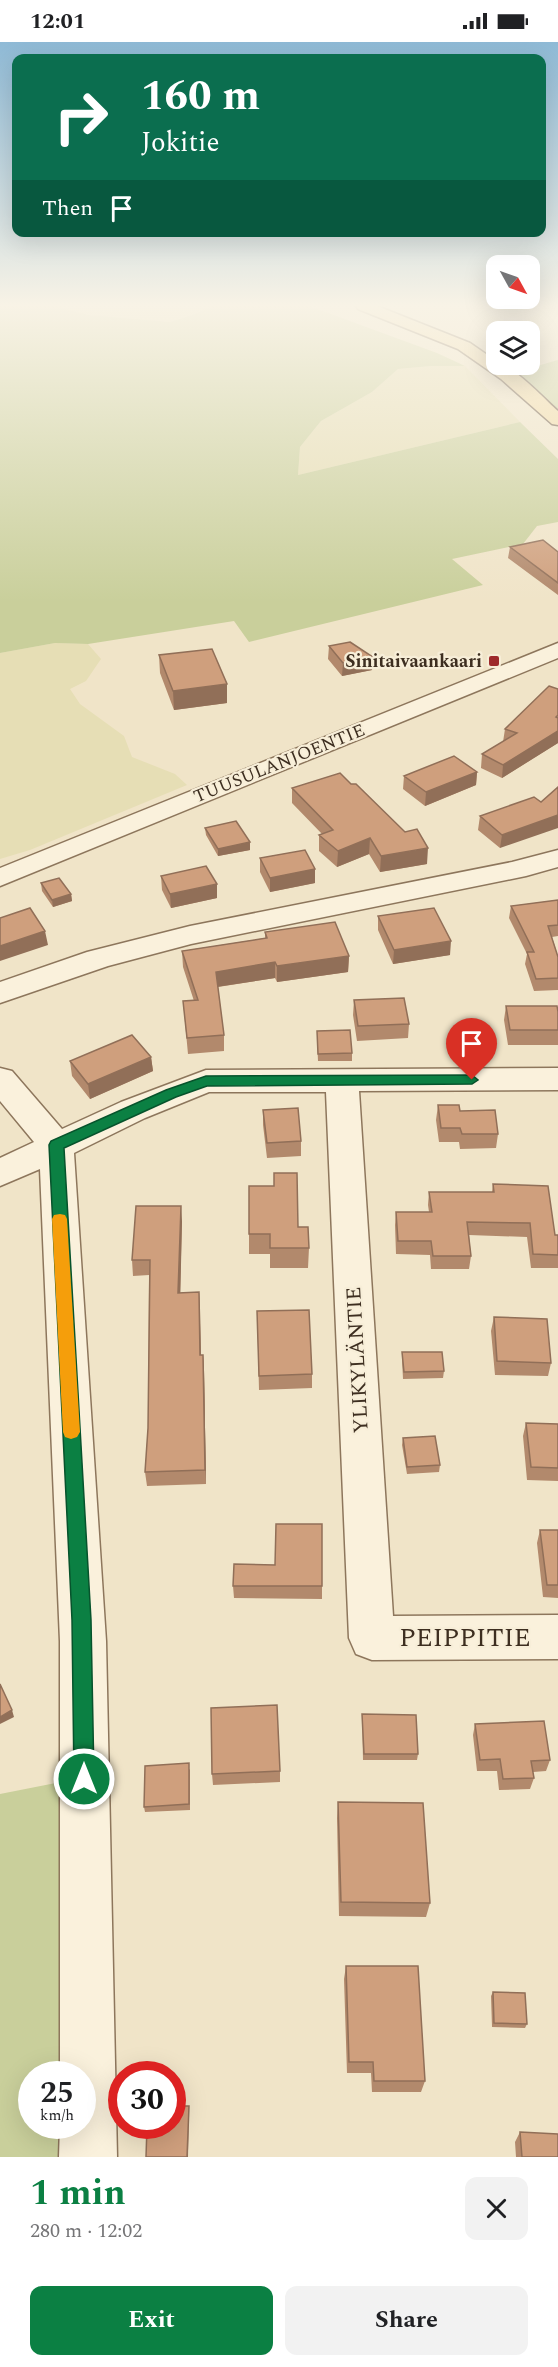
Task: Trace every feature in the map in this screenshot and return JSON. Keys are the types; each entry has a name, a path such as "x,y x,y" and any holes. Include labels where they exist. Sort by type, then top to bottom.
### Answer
{"main road":[{"path":"541,405 558,420"}],"street":[{"name":"TUUSULANJOENTIE","path":"0,878 558,650"},
{"path":"0,993 98,959 190,935 516,870 558,858"},
{"path":"0,1079 56,1145 83,1641 88,2157"},
{"path":"0,1173 171,1093 206,1081 558,1079"},
{"name":"YLIKYLÄNTIE","path":"342,1081 372,1638"},
{"name":"PEIPPITIE","path":"372,1638 558,1637"}],"shaded area":[{"path":"350,405 503,405 520,422 298,475 300,447 321,421"},
{"path":"55,643 88,644 101,659 86,681 70,689 80,704 124,736 132,757 175,774 187,785 30,850 0,859 0,653"}],"green space":[{"path":"0,405 350,405 321,421 300,447 298,475 520,422 558,459 558,522 537,526 523,544 452,559 483,585 249,642 234,621 88,644 55,643 0,653"},
{"path":"550,405 558,405 558,412"},
{"path":"76,1779 72,2061 18,2061 18,2139 71,2139 70,2157 0,2157 0,1794"}],"building":[{"path":"543,540 558,552 558,583 510,547"},
{"path":"350,642 373,657 343,663 329,646"},
{"path":"212,649 227,684 173,691 159,655"},
{"path":"549,686 558,689 558,715 556,717 558,718 558,731 503,765 482,754 517,733 505,729"},
{"path":"454,756 477,772 426,792 404,776"},
{"path":"340,773 351,784 356,784 405,832 417,829 428,848 381,856 370,838 338,851 319,835 333,830 292,788"},
{"path":"558,787 558,815 502,835 480,816 534,797 541,802"},
{"path":"236,821 250,842 218,849 205,828"},
{"path":"305,850 315,869 270,878 260,858"},
{"path":"206,866 217,884 170,894 161,876"},
{"path":"59,878 71,894 52,900 41,883"},
{"path":"558,900 558,925 548,926 558,957 558,978 536,979 527,952 534,952 511,906"},
{"path":"30,908 45,931 0,946 0,918"},
{"path":"434,908 451,941 394,950 378,916"},
{"path":"335,922 349,956 277,966 275,962 216,972 224,1035 187,1038 183,1001 198,1000 182,951 267,938 265,932"},
{"path":"404,998 409,1024 358,1026 354,1000"},
{"path":"506,1006 557,1006 558,1030 510,1030"},
{"path":"350,1030 352,1053 318,1054 317,1031"},
{"path":"132,1035 151,1057 88,1084 70,1061"},
{"path":"438,1105 459,1105 460,1111 495,1110 498,1134 462,1134 460,1128 441,1128"},
{"path":"298,1108 301,1141 267,1143 263,1110"},
{"path":"274,1173 297,1173 298,1227 308,1227 309,1248 270,1248 270,1234 249,1234 249,1186 274,1186"},
{"path":"493,1184 548,1186 555,1235 558,1235 558,1255 533,1254 530,1223 467,1222 471,1256 433,1256 431,1241 398,1241 396,1212 432,1212 429,1192 494,1192"},
{"path":"136,1206 181,1206 178,1293 199,1292 200,1355 203,1355 205,1470 145,1472 148,1428 150,1260 132,1260"},
{"path":"309,1310 312,1374 259,1376 257,1311"},
{"path":"494,1317 547,1319 551,1363 497,1361"},
{"path":"402,1352 442,1352 444,1371 404,1372"},
{"path":"526,1423 558,1424 558,1468 531,1467"},
{"path":"435,1436 440,1465 407,1467 403,1438"},
{"path":"276,1524 322,1524 322,1586 233,1586 234,1564 275,1565"},
{"path":"540,1530 558,1530 558,1585 547,1585"},
{"path":"0,1684 12,1710 0,1717"},
{"path":"277,1705 280,1771 212,1774 211,1708"},
{"path":"362,1714 416,1715 418,1754 364,1754"},
{"path":"544,1721 550,1760 531,1761 534,1778 503,1779 500,1759 480,1760 475,1724"},
{"path":"189,1763 189,1804 144,1807 145,1766"},
{"path":"338,1802 423,1803 430,1903 341,1902"},
{"path":"346,1966 418,1966 425,2081 374,2081 373,2062 349,2062"},
{"path":"493,1992 525,1993 527,2024 494,2023"},
{"path":"186,2106 189,2106 187,2157 146,2157 147,2139 186,2139"},
{"path":"520,2132 558,2134 558,2157 522,2157"}],"slow traffic":[{"path":"60,1219 71,1432"}],"place":[{"name":"Sinitaivaankaari","path":"494,661"}],"route":[{"path":"84,1779 82,1620 56,1145 171,1093 206,1081 472,1080"}]}
